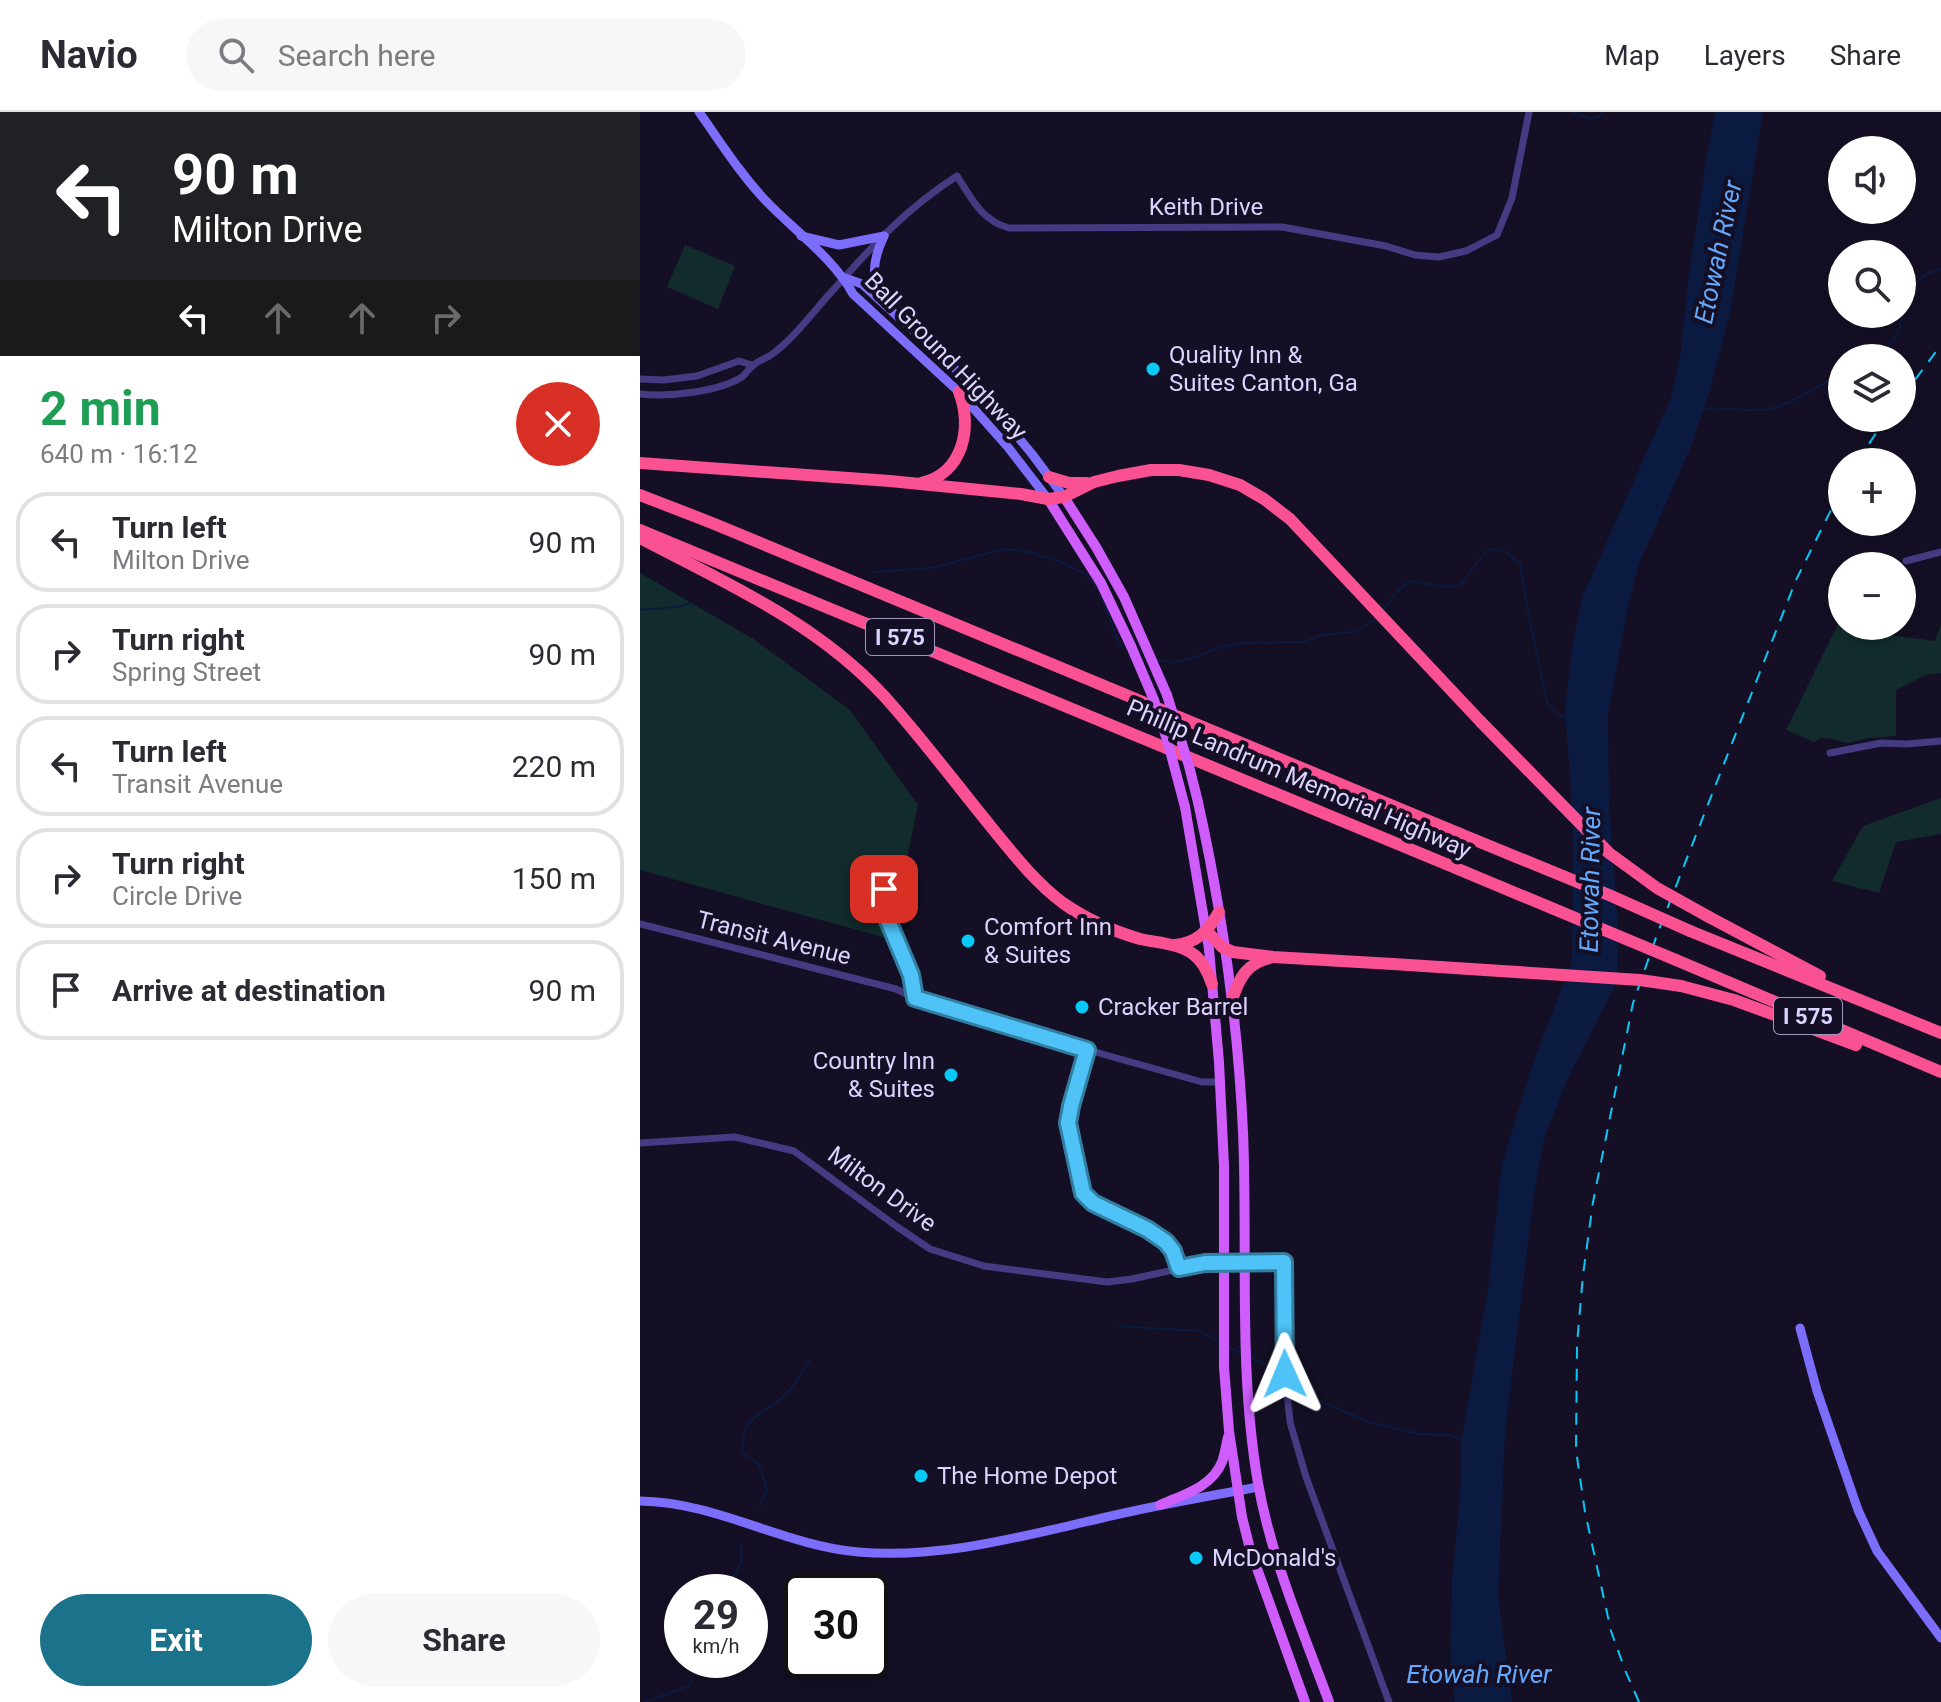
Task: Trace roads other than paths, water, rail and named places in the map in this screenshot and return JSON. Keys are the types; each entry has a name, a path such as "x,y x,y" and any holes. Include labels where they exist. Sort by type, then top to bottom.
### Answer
{"highway":[{"path":"915,484 929,481 947,469 962,447 966,417 959,392"},
{"path":"640,463 915,484 1048,499 1064,497 1094,482"},
{"path":"1049,477 1069,483 1094,482 1139,471 1194,472 1240,485 1257,494 1282,512 1609,853 1657,888 1879,1008"},
{"name":"Phillip Landrum Memorial Highway","path":"640,495 1941,1033"},
{"name":"Phillip Landrum Memorial Highway","path":"640,530 1676,960 1941,1074"},
{"path":"640,538 779,612 819,637 885,698 1029,873 1058,899 1104,926 1139,938 1175,945 1198,958 1212,984"},
{"path":"1175,945 1195,941 1219,912"},
{"path":"1206,930 1225,950 1273,957 1640,980 1681,986 1759,1008 1941,1074"},
{"path":"1232,1000 1244,971 1256,962 1273,957"}],"main road":[{"name":"Ball Ground Highway","path":"699,112 747,180 844,278 853,294 959,392 999,436 1048,499"},
{"path":"801,236 844,245 884,236"},
{"path":"882,302 873,274 876,255 884,236"},
{"name":"Ball Ground Highway","path":"844,278 862,284 882,302 965,378 1016,434 1064,497 1096,547 1117,585 1167,695 1198,802 1232,1000 1243,1137 1245,1367 1258,1487 1281,1570 1329,1702"},
{"path":"1048,499 1101,583 1131,646 1154,700 1185,807 1206,930 1221,1082 1224,1367 1229,1431 1242,1517 1258,1575 1305,1702"},
{"path":"1800,1328 1817,1391 1858,1510 1877,1551 1941,1638"},
{"path":"1160,1505 1204,1485 1213,1476 1221,1462 1229,1431"},
{"path":"640,1501 682,1504 739,1519 811,1544 881,1553 960,1549 1258,1487"}],"street":[{"name":"Keith Drive","path":"640,394 681,393 714,387 744,376 752,365 782,346 906,213 957,176 984,215 997,225 1009,228 1282,227 1374,243 1415,255 1439,257 1466,251 1497,235 1512,198 1529,112"},
{"path":"640,379 697,376 739,361 752,365"},
{"path":"1916,558 1941,552"},
{"path":"1830,753 1881,743 1941,741"},
{"path":"904,859 891,872 884,889 884,911 911,975 915,998"},
{"name":"Transit Avenue","path":"640,924 896,989 915,998 1202,1082 1221,1082"},
{"path":"1087,1050 1068,1123 1083,1193 1093,1203 1150,1231 1171,1247 1179,1268"},
{"name":"Milton Drive","path":"640,1143 735,1137 794,1151 930,1249 984,1266 1107,1282 1205,1263 1284,1262 1285,1365 1290,1422 1316,1505 1389,1702"}],"water":[{"name":"Etowah River","path":"1715,112 1763,112 1730,313 1690,449 1639,564 1608,716 1609,800 1618,931 1617,982 1567,1080 1544,1139 1533,1201 1505,1434 1498,1595 1512,1702 1455,1702 1450,1674 1452,1581 1461,1483 1461,1443 1488,1289 1502,1164 1534,1060 1572,962 1573,822 1565,708 1573,641 1583,595 1672,395"}],"waterway":[{"path":"1572,112 1590,119 1602,112"},
{"path":"1890,344 1897,334 1913,287 1925,275 1941,269"},
{"path":"1703,409 1767,410 1790,402 1828,382"},
{"path":"873,572 931,568 1005,549 1059,561 1085,574 1098,588 1119,643 1128,648"},
{"path":"1383,610 1410,581 1460,586 1490,549 1505,551 1520,564 1547,703 1567,719"},
{"path":"640,610 691,603"},
{"path":"1156,659 1173,663 1241,643 1304,642 1321,635 1356,632 1376,618"},
{"path":"1118,1326 1201,1331 1218,1342"},
{"path":"1227,1347 1243,1354"},
{"path":"1249,1357 1283,1373"},
{"path":"760,1505 767,1490 759,1465 742,1452 745,1430 754,1418 788,1392 810,1360"},
{"path":"1289,1376 1318,1400 1369,1422 1419,1434 1461,1439"},
{"path":"735,1574 741,1562 741,1544"},
{"path":"644,1702 689,1686 692,1678"}],"railway":[{"path":"1916,378 1941,345"},
{"path":"1866,448 1877,432"},
{"path":"1639,1702 1611,1631 1585,1512 1576,1450 1577,1344 1593,1202 1633,1003 1796,580 1828,516"}],"place":[{"name":"Quality Inn & Suites Canton, Ga","path":"1153,369"},
{"name":"Comfort Inn & Suites","path":"968,941"},
{"name":"Cracker Barrel","path":"1082,1007"},
{"name":"Country Inn & Suites","path":"951,1075"},
{"name":"The Home Depot","path":"921,1476"},
{"name":"McDonald's","path":"1196,1558"}]}
